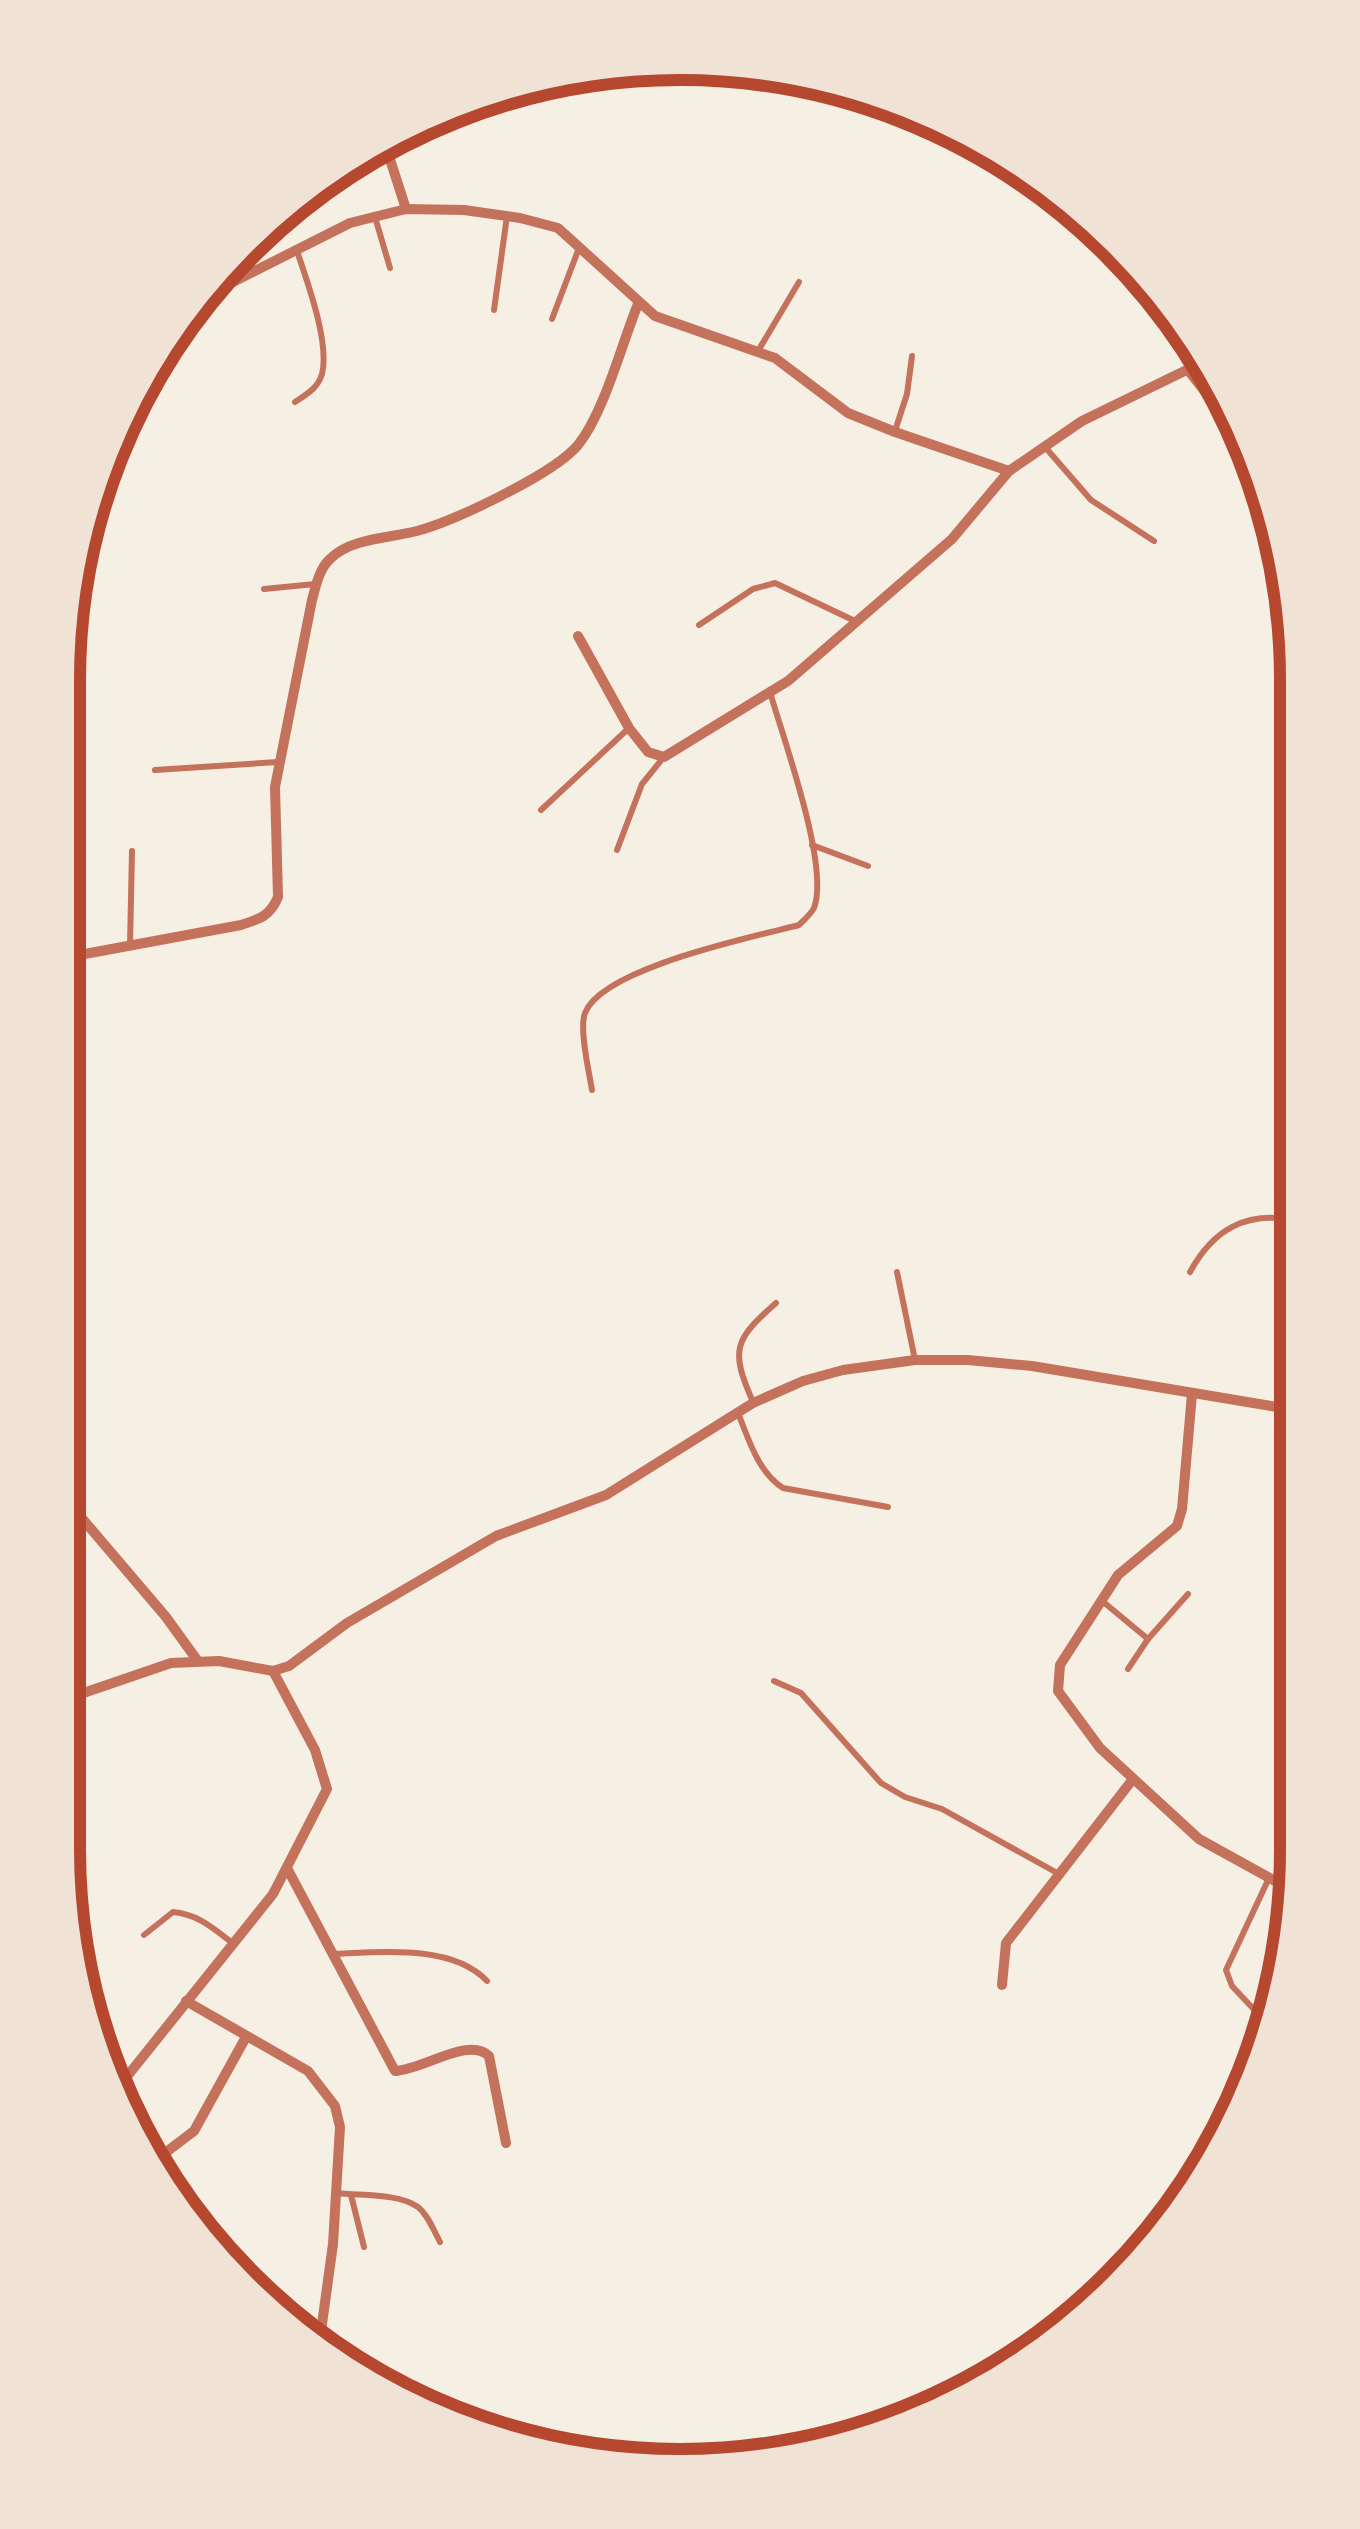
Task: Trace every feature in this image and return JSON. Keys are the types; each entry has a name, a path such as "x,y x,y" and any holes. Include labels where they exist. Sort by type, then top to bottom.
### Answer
{"street":[{"path":"390,155 406,209"},
{"path":"228,285 350,223 406,209 464,210 558,228 655,316 775,358 848,412 894,432 1010,471"},
{"path":"80,955 241,925 264,918 273,909 278,897 278,762 316,584 330,558 375,539 419,531 504,493 558,462 579,444 599,408 638,304"},
{"path":"578,636 629,728 648,752 664,756 788,681 952,540 1010,471 1082,422 1192,368"},
{"path":"80,1694 172,1663 197,1660 273,1671 309,1654 347,1624 496,1536 606,1494 753,1404 803,1381 843,1370 914,1360 968,1360 1032,1366 1280,1408"},
{"path":"1192,1394 1182,1509 1177,1526 1118,1575 1060,1665 1058,1691 1100,1748 1199,1839 1279,1883"},
{"path":"80,1516 166,1617 197,1660"},
{"path":"126,2079 273,1894 327,1789 315,1750 273,1671"},
{"path":"1002,1986 1006,1943 1134,1779"},
{"path":"287,1868 396,2071 410,2071 470,2048 482,2049 489,2056 506,2142"},
{"path":"186,2000 308,2072 335,2106 340,2128 336,2193 321,2329"},
{"path":"165,2157 179,2140 194,2131 246,2037"}],"lane":[{"path":"494,310 507,216"},
{"path":"375,217 390,268"},
{"path":"552,319 580,247"},
{"path":"296,402 312,391 323,367 317,308 298,251"},
{"path":"757,352 798,282"},
{"path":"894,432 907,394 912,356"},
{"path":"1186,371 1212,404"},
{"path":"1045,446 1091,500 1154,541"},
{"path":"264,590 316,584"},
{"path":"699,625 753,589 775,584 856,621"},
{"path":"592,1090 583,1017 591,1002 633,975 674,959 799,926 813,910 816,896 810,822 770,692"},
{"path":"540,810 629,728"},
{"path":"617,850 642,784 664,756"},
{"path":"155,770 278,762"},
{"path":"812,844 868,866"},
{"path":"130,945 132,851"},
{"path":"1190,1272 1204,1246 1234,1224 1280,1217"},
{"path":"897,1272 914,1360"},
{"path":"753,1404 737,1358 738,1345 746,1329 776,1303"},
{"path":"738,1413 756,1456 771,1480 783,1488 888,1506"},
{"path":"1128,1669 1148,1639 1188,1594"},
{"path":"1101,1600 1148,1639"},
{"path":"774,1681 800,1693 881,1783 904,1797 942,1809 1060,1875"},
{"path":"1257,2013 1232,1986 1226,1970 1269,1877"},
{"path":"144,1935 173,1912 187,1913 206,1922 234,1945"},
{"path":"333,1954 379,1952 452,1959 479,1972 487,1981"},
{"path":"336,2193 388,2198 416,2206 440,2242"},
{"path":"352,2195 364,2246"}]}
